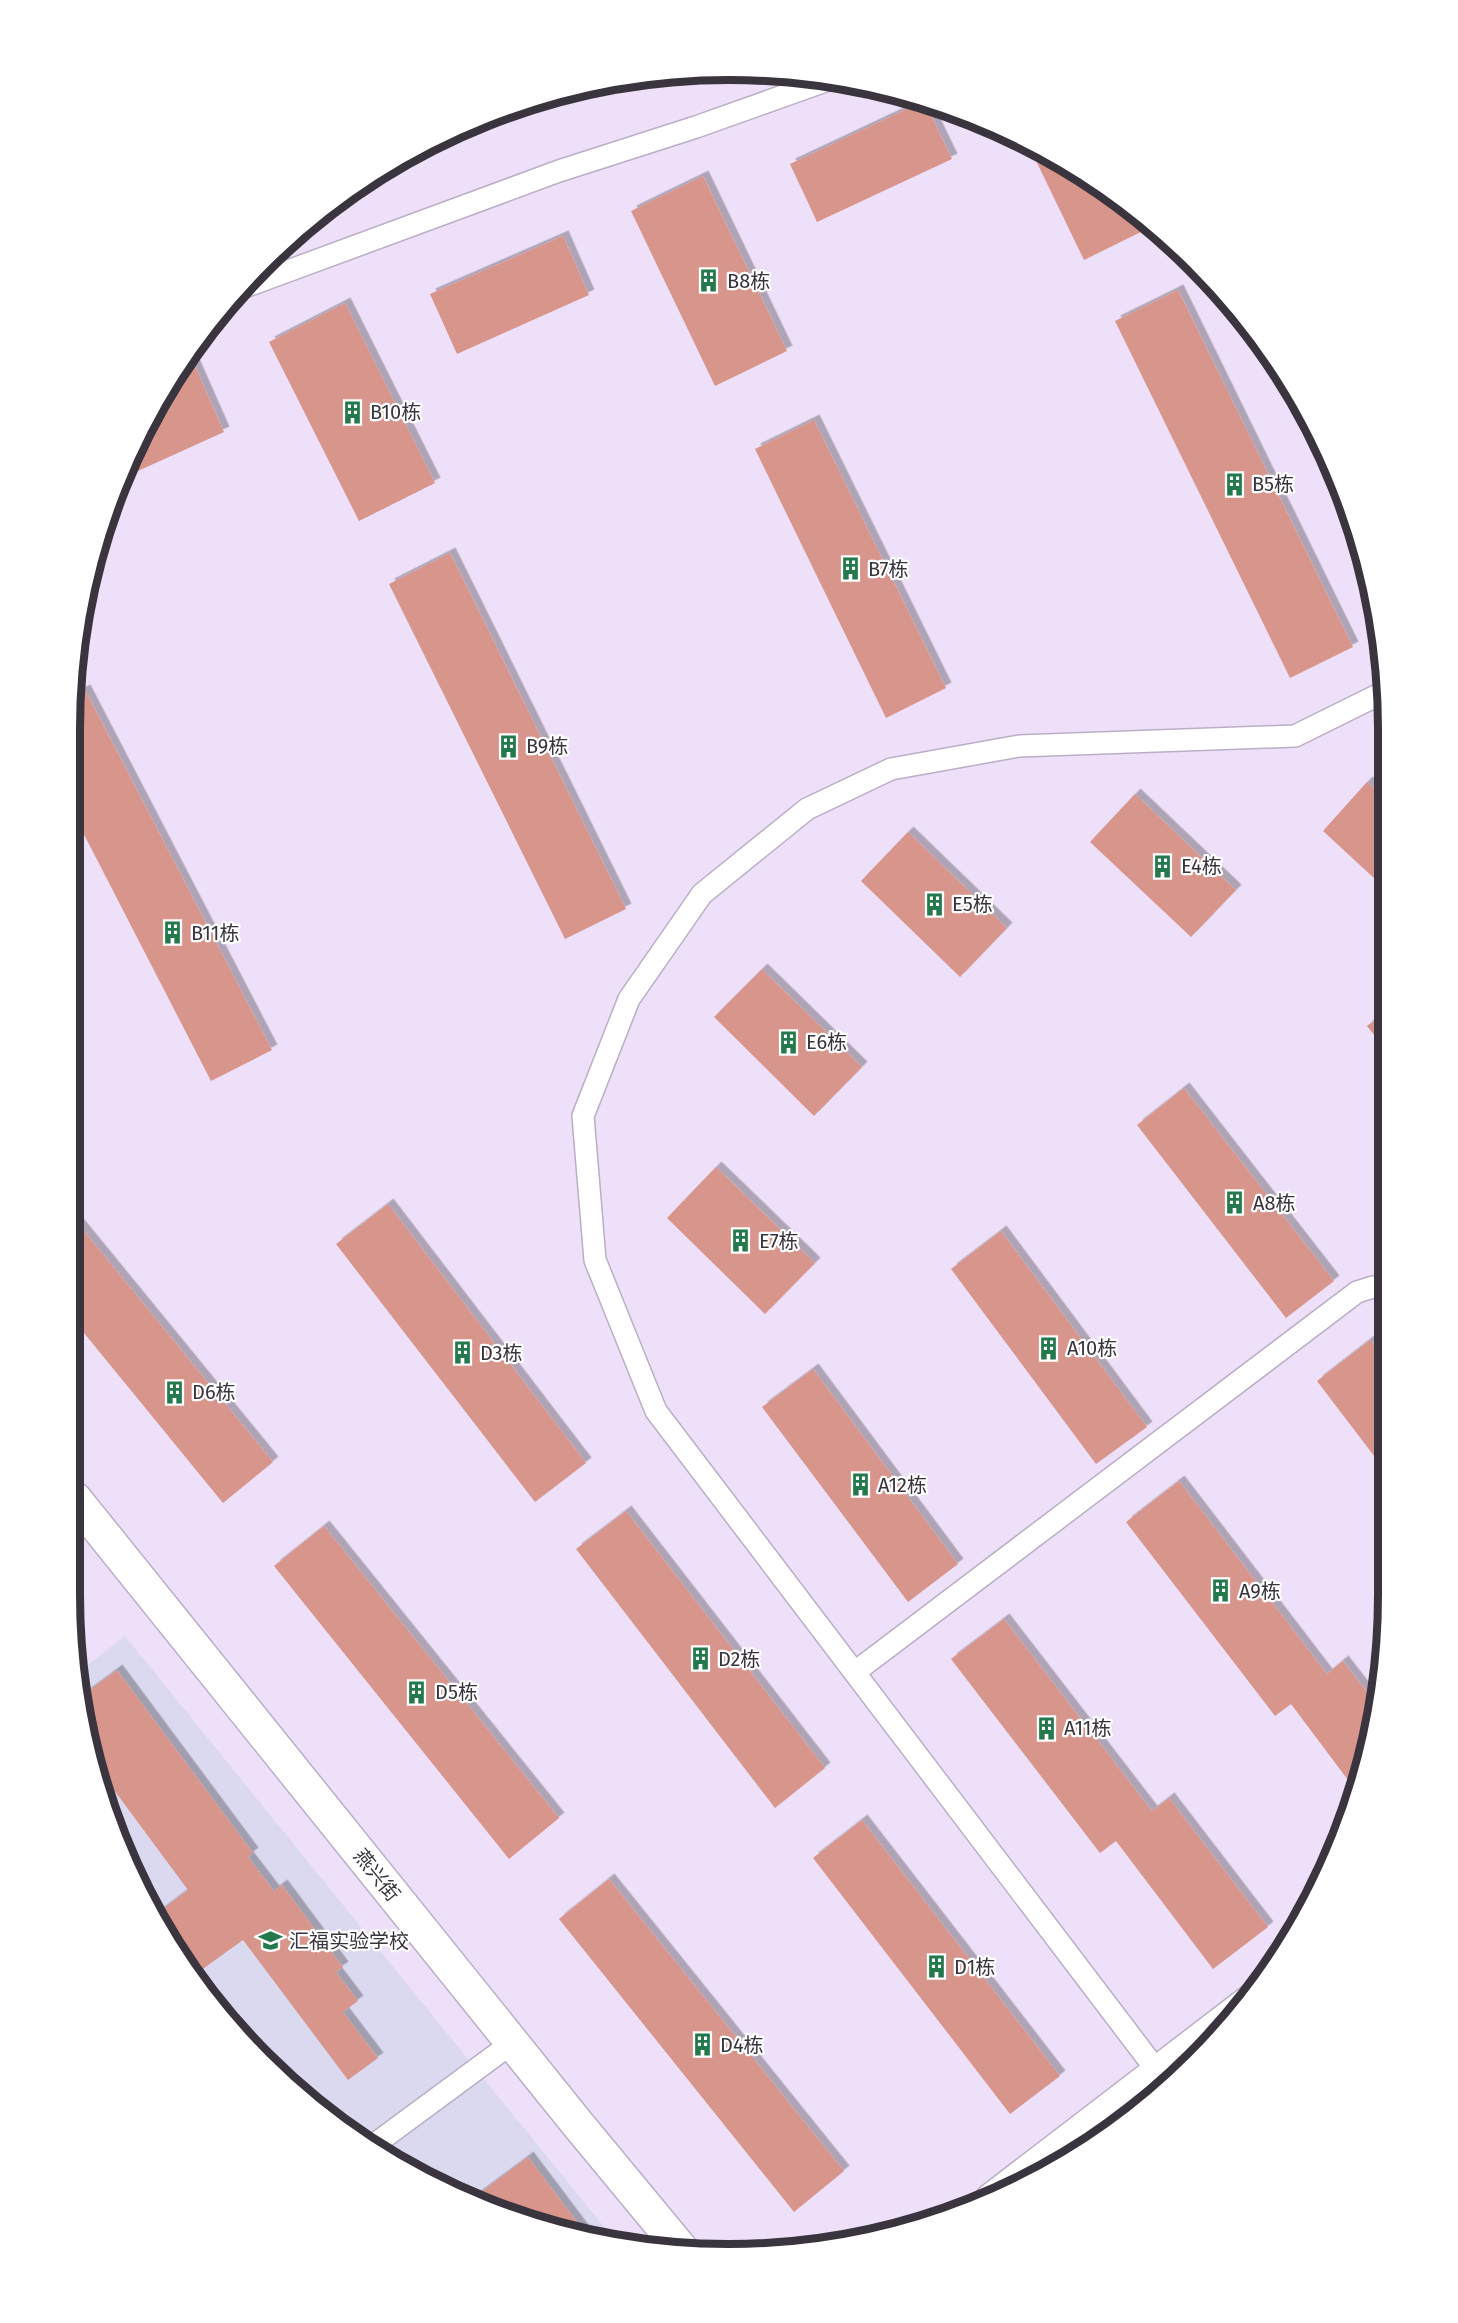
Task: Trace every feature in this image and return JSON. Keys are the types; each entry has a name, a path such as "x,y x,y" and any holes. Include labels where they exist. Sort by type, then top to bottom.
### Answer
{"street":[{"name":"燕兴街","path":"80,1505 512,2043 674,2241"}],"lane":[{"path":"259,282 559,171 696,127 814,85"},
{"path":"1162,2077 656,1411 595,1260 583,1116 629,999 702,894 807,809 891,769 1019,746 1294,736 1377,695"},
{"path":"855,1672 1357,1292 1378,1288"},
{"path":"1006,2182 1223,2015"},
{"path":"379,2141 512,2043"}],"shaded area":[{"name":"汇福实验学校","path":"125,1636 608,2232 520,2209 442,2177 404,2156 368,2134 301,2082 241,2022 189,1955 146,1881 129,1843 102,1762 92,1721 84,1668"}],"building":[{"path":"912,106 929,111 952,159 817,222 790,164"},
{"path":"1034,156 1090,189 1144,230 1084,260"},
{"name":"B8栋","path":"703,176 787,351 715,386 631,211"},
{"path":"563,236 589,295 457,354 430,294"},
{"name":"B5栋","path":"1178,290 1353,647 1290,678 1115,321"},
{"name":"B10栋","path":"345,303 435,483 359,521 269,342"},
{"path":"194,364 224,432 132,474 146,442 191,366"},
{"name":"B7栋","path":"814,420 946,688 886,718 755,449"},
{"name":"B9栋","path":"450,553 626,909 565,939 389,584"},
{"name":"B11栋","path":"85,690 272,1050 211,1081 80,827 81,692"},
{"path":"1367,782 1378,792 1378,882 1323,831"},
{"name":"E4栋","path":"1135,794 1236,890 1191,937 1090,842"},
{"name":"E5栋","path":"908,832 1007,928 960,977 861,881"},
{"name":"E6栋","path":"762,969 862,1067 814,1116 714,1017"},
{"path":"1378,1017 1378,1040 1367,1026"},
{"name":"A8栋","path":"1184,1088 1334,1281 1286,1318 1137,1125"},
{"name":"E7栋","path":"716,1167 815,1263 765,1314 667,1218"},
{"name":"D3栋","path":"388,1204 586,1463 535,1502 336,1244"},
{"name":"D6栋","path":"80,1226 273,1462 223,1503 80,1328"},
{"name":"A10栋","path":"1001,1231 1147,1427 1096,1464 951,1269"},
{"path":"1370,1340 1378,1350 1378,1461 1317,1381"},
{"name":"A12栋","path":"813,1369 958,1564 908,1602 762,1407"},
{"name":"A9栋","path":"1179,1481 1327,1674 1343,1661 1370,1696 1350,1783 1291,1704 1275,1716 1126,1522"},
{"name":"D2栋","path":"626,1511 825,1768 775,1808 576,1549"},
{"name":"D5栋","path":"324,1526 559,1818 509,1859 274,1566"},
{"name":"A11栋","path":"1004,1619 1152,1811 1169,1798 1268,1927 1213,1969 1116,1841 1100,1853 951,1659"},
{"path":"117,1670 253,1853 248,1857 274,1891 282,1885 343,1967 336,1972 358,2001 343,2012 378,2058 348,2080 243,1940 200,1971 189,1955 162,1910 188,1890 108,1782 87,1692"},
{"name":"D1栋","path":"862,1820 1060,2076 1010,2114 813,1858"},
{"name":"D4栋","path":"609,1879 844,2171 794,2212 559,1919"},
{"path":"528,2157 580,2226 520,2209 479,2194"}],"place":[{"name":"B8栋","path":"709,281"},
{"name":"B10栋","path":"352,412"},
{"name":"B5栋","path":"1234,484"},
{"name":"B7栋","path":"850,569"},
{"name":"B9栋","path":"508,746"},
{"name":"E4栋","path":"1163,866"},
{"name":"E5栋","path":"934,904"},
{"name":"B11栋","path":"173,933"},
{"name":"E6栋","path":"788,1042"},
{"name":"A8栋","path":"1235,1203"},
{"name":"E7栋","path":"741,1241"},
{"name":"A10栋","path":"1049,1348"},
{"name":"D3栋","path":"462,1353"},
{"name":"D6栋","path":"174,1392"},
{"name":"A12栋","path":"860,1485"},
{"name":"A9栋","path":"1221,1591"},
{"name":"D2栋","path":"700,1659"},
{"name":"D5栋","path":"417,1692"},
{"name":"A11栋","path":"1046,1728"},
{"name":"汇福实验学校","path":"271,1941"},
{"name":"D1栋","path":"936,1967"},
{"name":"D4栋","path":"702,2045"}]}
